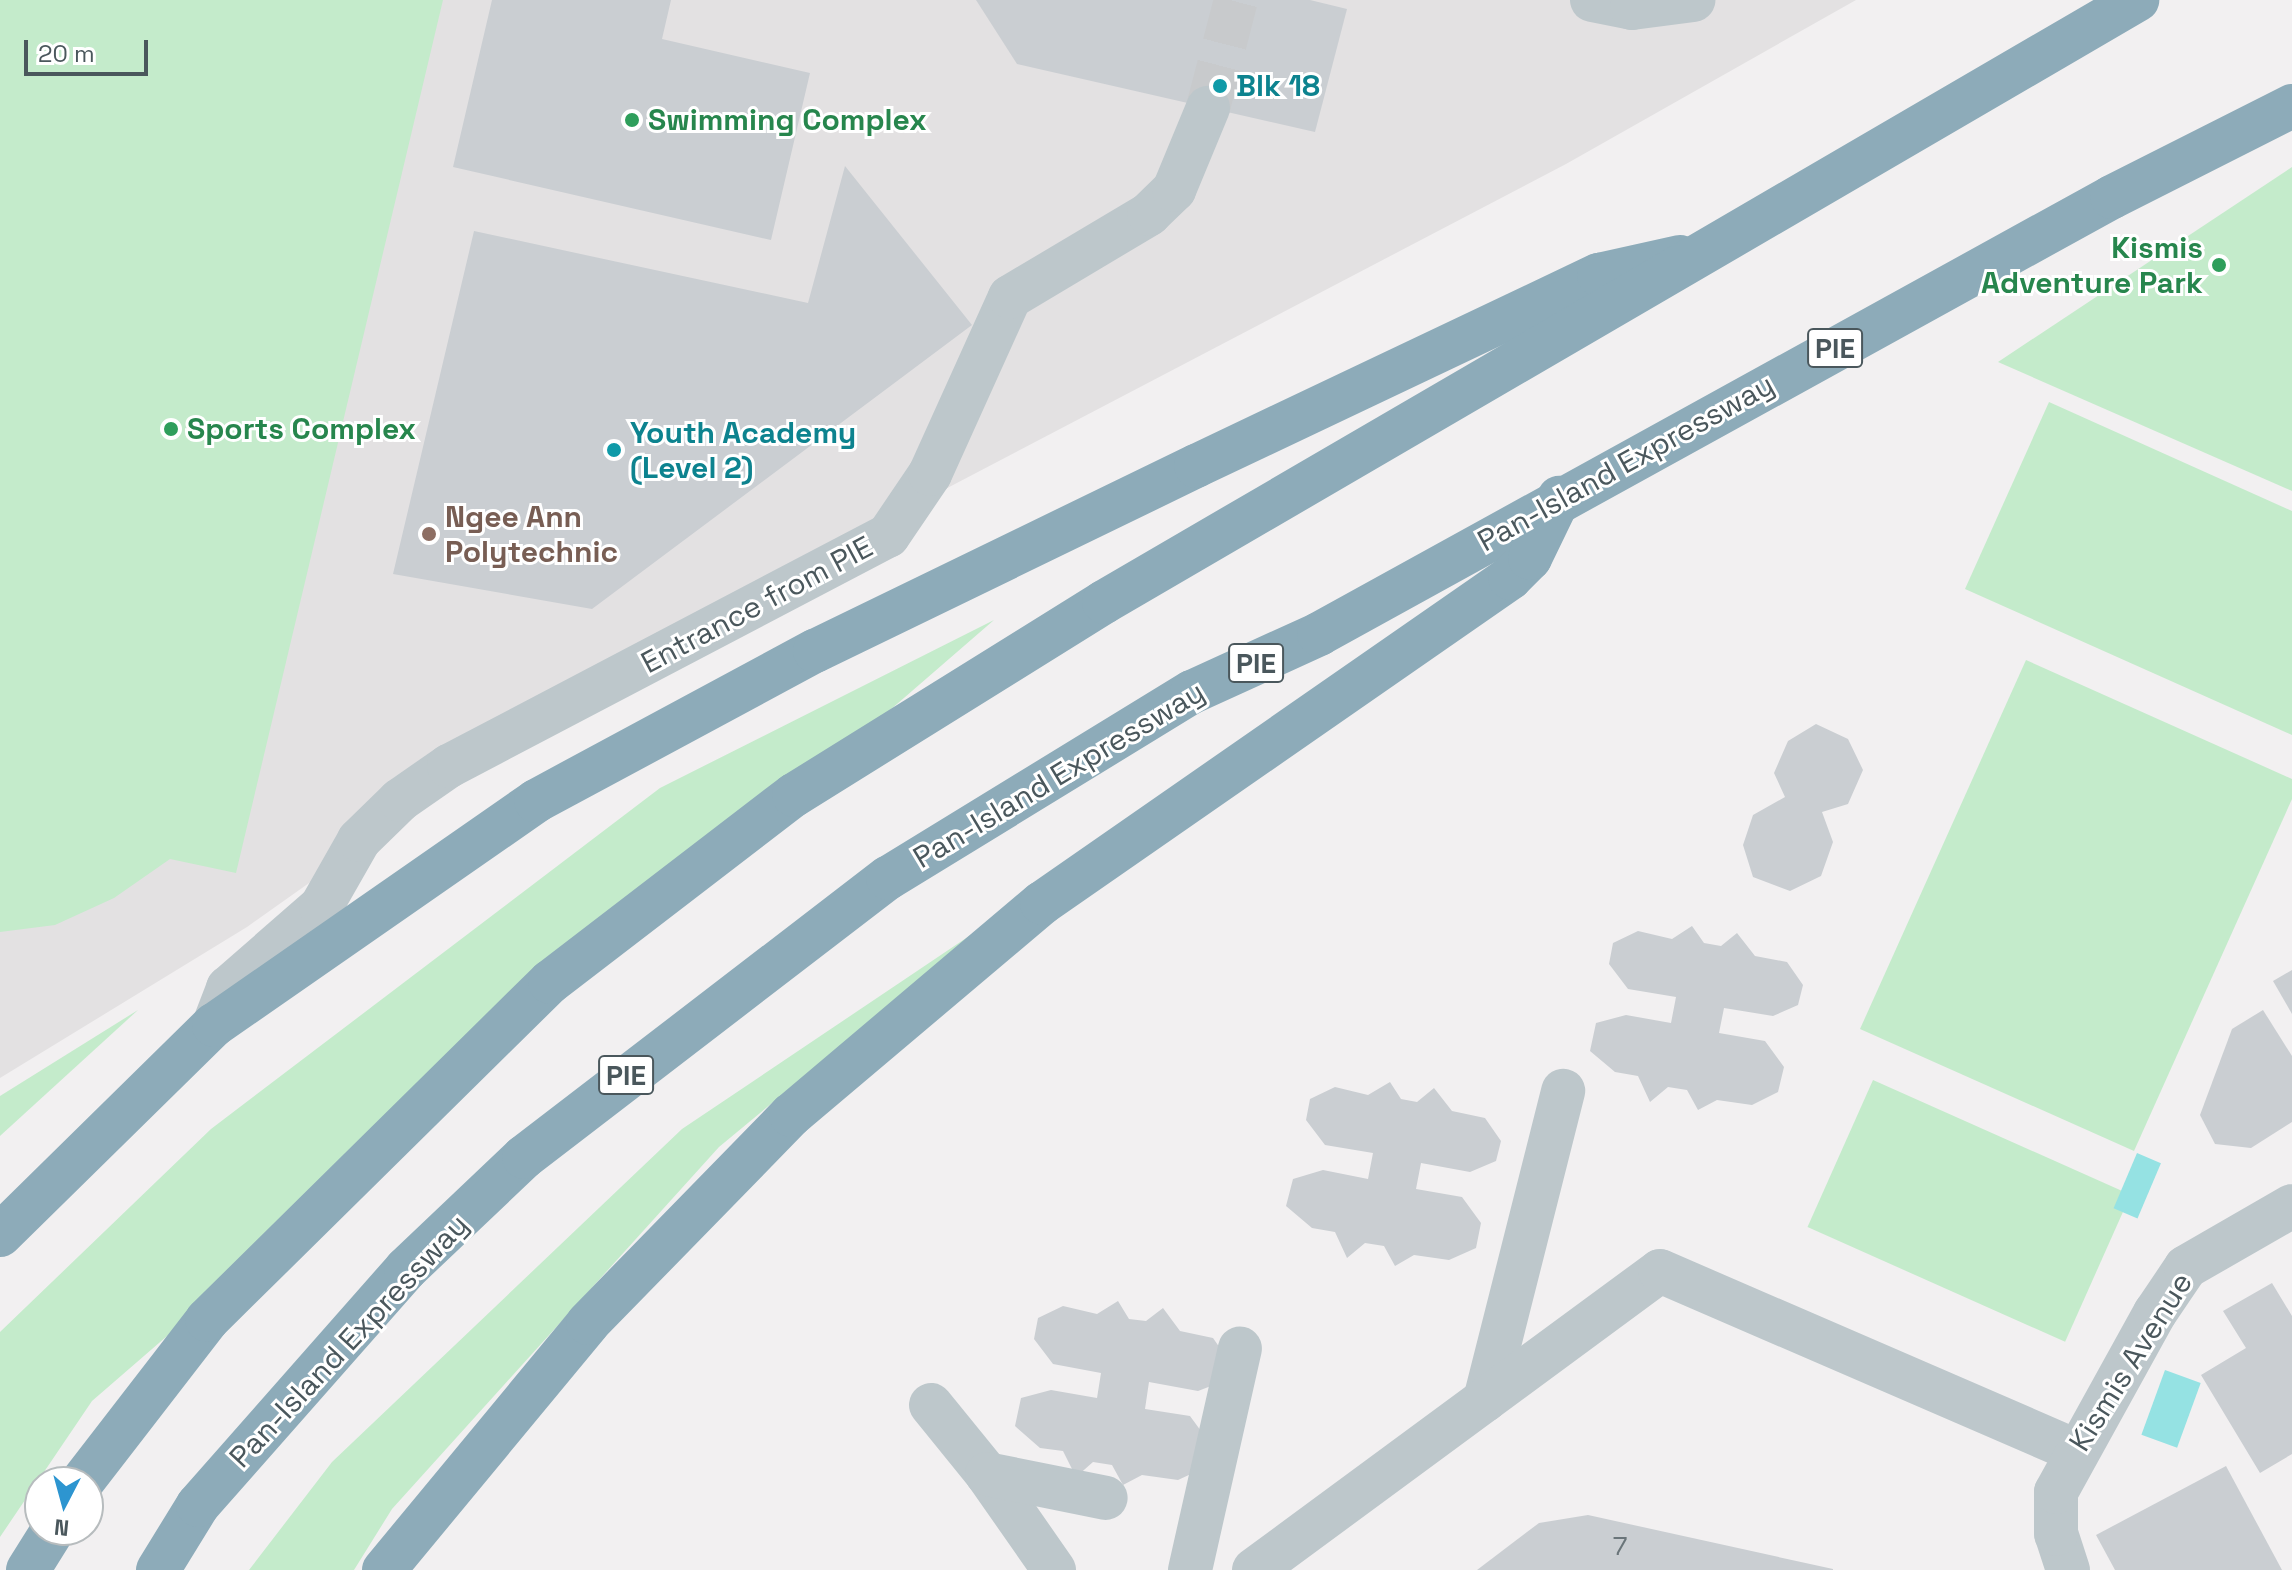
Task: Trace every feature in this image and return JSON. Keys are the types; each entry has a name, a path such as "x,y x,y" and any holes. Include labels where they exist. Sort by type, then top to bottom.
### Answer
{"highway":[{"path":"94,1466 207,1320 517,1014 794,795 1104,602 1710,253 2137,0"},
{"name":"Pan-Island Expressway","path":"158,1570 198,1505 406,1269 524,1157 651,1054 888,878 1192,692 1319,634 1559,498 2292,106"},
{"path":"0,1235 214,1025 536,801 815,651 1599,275 1710,253"},
{"path":"384,1570 588,1323 791,1115 1042,903 1510,578 1530,558 1559,498"},
{"path":"28,1570 43,1546"}],"street":[{"path":"1592,0 1632,8 1693,0"},
{"name":"Entrance from PIE","path":"214,1025 228,988 321,907 359,840 400,800 449,766 888,536 930,474 1010,297 1149,214 1174,190 1208,108"},
{"path":"1485,1400 1563,1091"},
{"name":"Kismis Avenue","path":"2068,1570 2056,1534 2056,1492 2074,1450 2186,1267 2292,1206"},
{"path":"1254,1570 1660,1271 2074,1450"},
{"path":"1190,1570 1240,1349"},
{"path":"931,1405 987,1474 1054,1570"},
{"path":"987,1474 1106,1498"}],"shaded area":[{"name":"Ngee Ann Polytechnic","path":"0,0 1856,0 1566,164 638,650 247,927 0,1078"}],"green space":[{"name":"Sports Complex","path":"0,0 443,0 236,873 170,859 114,898 55,925 0,932"},
{"name":"Kismis Adventure Park","path":"2292,167 2292,491 1998,362"},
{"path":"2049,402 2292,511 2292,735 1965,589"},
{"path":"994,620 92,1401 48,1466 24,1466 24,1502 0,1537 0,1332 211,1129 660,788"},
{"path":"2026,660 2292,779 2292,799 2134,1151 1860,1029"},
{"path":"990,922 719,1147 392,1509 354,1570 249,1570 332,1462 682,1129"},
{"path":"138,1010 0,1136 0,1096"},
{"path":"1873,1080 2131,1195 2065,1342 1808,1227"}],"water":[{"path":"2137,1153 2161,1163 2137,1218 2114,1208"},
{"path":"2165,1370 2201,1383 2177,1448 2141,1435"}],"building":[{"name":"Swimming Complex","path":"492,0 671,0 662,39 810,73 771,240 453,167"},
{"name":"Blk 18","path":"976,0 1310,0 1347,9 1315,132 1017,64"},
{"name":"Youth Academy (Level 2)","path":"845,166 972,325 592,609 393,574 474,231 808,303"},
{"path":"1816,724 1848,739 1863,770 1848,804 1822,812 1833,842 1821,876 1790,891 1753,877 1743,845 1753,815 1785,797 1774,773 1788,741"},
{"path":"1692,926 1704,943 1721,946 1737,933 1755,956 1787,962 1803,985 1798,1005 1773,1016 1724,1008 1719,1033 1765,1041 1784,1067 1778,1092 1752,1105 1717,1100 1698,1110 1687,1090 1668,1087 1650,1102 1638,1076 1615,1072 1590,1051 1596,1023 1626,1015 1671,1023 1676,997 1628,989 1609,964 1613,943 1638,931 1672,939"},
{"path":"2292,970 2292,1014 2273,981"},
{"path":"2263,1010 2292,1056 2292,1122 2251,1148 2215,1144 2200,1115 2232,1029"},
{"path":"1390,1082 1401,1099 1417,1102 1434,1088 1452,1111 1485,1118 1501,1141 1496,1161 1470,1172 1421,1163 1416,1189 1462,1197 1481,1223 1476,1248 1449,1260 1414,1255 1395,1266 1384,1246 1365,1243 1347,1258 1335,1232 1312,1228 1286,1206 1293,1179 1323,1170 1368,1179 1373,1153 1325,1145 1306,1120 1310,1099 1335,1087 1368,1095"},
{"path":"2272,1283 2292,1316 2292,1454 2260,1473 2201,1375 2246,1348 2223,1311"},
{"path":"1118,1301 1129,1319 1146,1321 1163,1308 1180,1331 1213,1338 1229,1361 1224,1381 1198,1391 1149,1382 1145,1409 1190,1416 1209,1442 1204,1468 1178,1480 1142,1475 1123,1485 1112,1465 1093,1462 1076,1477 1063,1451 1040,1448 1015,1426 1021,1398 1051,1390 1097,1398 1101,1373 1053,1364 1034,1339 1038,1318 1063,1306 1097,1314"},
{"path":"2226,1466 2282,1570 2115,1570 2096,1535"},
{"path":"1588,1515 1833,1570 1477,1570 1539,1523"}],"tunnel":[{"path":"1208,108 1236,0"}],"place":[{"name":"Blk 18","path":"1220,86"},
{"name":"Swimming Complex","path":"632,120"},
{"name":"Kismis Adventure Park","path":"2219,265"},
{"name":"Sports Complex","path":"171,429"},
{"name":"Youth Academy (Level 2)","path":"614,450"},
{"name":"Ngee Ann Polytechnic","path":"429,534"}]}
